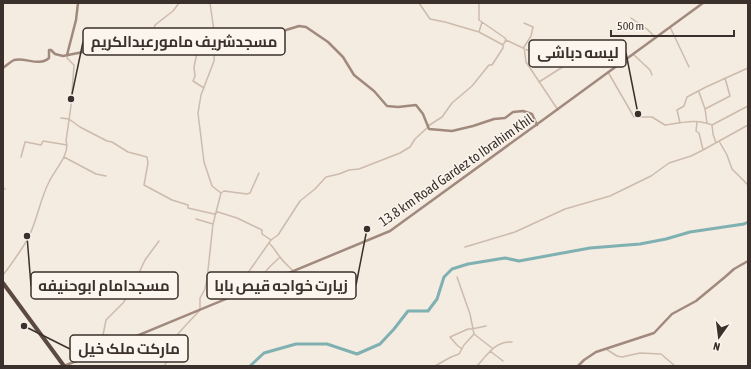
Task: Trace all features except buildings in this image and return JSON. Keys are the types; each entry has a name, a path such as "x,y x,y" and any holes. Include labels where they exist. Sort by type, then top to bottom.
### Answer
{"highway":[{"path":"3,283 64,366"}],"street":[{"path":"3,275 26,242 34,226 49,182 64,157 67,145 66,141 74,66 67,55 78,3"},
{"path":"152,42 155,25 173,11 179,3"},
{"path":"210,3 214,39 212,47 215,56 201,94 198,113 204,162 212,186 221,193"},
{"path":"419,3 430,19 479,32 503,45"},
{"path":"479,3 479,20 506,40 544,58"},
{"name":"13.8 km Road Gardez to Ibrahim Khil","path":"64,366 390,231 703,3"},
{"path":"631,18 655,37"},
{"path":"479,32 482,22"},
{"path":"524,23 533,26 524,47 526,62 558,110"},
{"path":"3,68 15,60 41,62 49,58 49,50 58,55 91,52 126,40 140,31 148,30 165,38 202,35 214,39 221,35 232,41 270,35 299,26 306,26 328,42 343,57 354,75 374,91 387,106 398,107 416,105 423,114 429,129 452,130 473,126 494,119 505,118 513,112 523,111 532,114 537,125"},
{"path":"670,27 689,67"},
{"path":"197,35 197,53 194,66 195,76 193,81 204,88"},
{"path":"180,48 181,36"},
{"path":"233,296 234,288 245,277 270,244 271,240 278,235 300,201 315,189 326,177 349,170 359,169 400,153 410,147 415,139 442,117 452,103 472,86 492,64 503,48 506,40"},
{"path":"633,54 650,70 652,75"},
{"path":"540,82 572,61"},
{"path":"680,123 677,110 684,106 688,97 748,68"},
{"path":"608,72 634,117 652,117 665,125 692,121 712,125 748,106"},
{"path":"706,109 730,96 725,78"},
{"path":"699,91 706,109 707,123"},
{"path":"61,118 69,119 80,127 107,141 112,142 128,152 147,157 148,163 144,185 172,200 188,205 188,208 214,214 218,212 227,214 244,221 262,230 262,234 271,240"},
{"path":"698,122 696,131 699,133 702,150"},
{"path":"712,125 716,143"},
{"path":"465,247 516,232 564,209 610,196 651,176 669,163 691,156 748,125"},
{"path":"21,157 25,142 41,145 43,141 67,145"},
{"path":"719,142 727,155 732,169 748,185"},
{"path":"64,157 96,174 106,176"},
{"path":"221,193 224,191 247,194 250,193 259,173"},
{"path":"164,366 168,360 168,352 172,342 200,310 200,298 205,289 207,279 213,224 221,193"},
{"path":"196,220 213,224"},
{"path":"89,356 102,340 106,320 123,303 129,294 145,260 159,241"},
{"path":"270,244 280,258 288,264 293,271"},
{"path":"263,284 263,275 265,271 280,258"},
{"path":"578,366 596,352 654,333 672,314 696,302 734,269 748,261"},
{"path":"457,277 470,314 474,334 492,348"},
{"path":"462,348 450,337 468,329 486,326"},
{"path":"435,366 459,354 464,345 474,334"},
{"path":"478,366 492,348 502,342 512,342"},
{"path":"606,349 617,356 622,357 640,353 661,354 675,366"},
{"path":"490,352 503,362"}],"waterway":[{"path":"250,366 264,353 296,344 327,344 357,354 380,344 408,311 428,311 437,299 444,277 452,269 468,264 505,258 519,261 590,248 640,244 666,239 690,232 744,224 748,222"}],"place":[{"name":"مسجدشریف مامورعبدالکریم","path":"71,99"},
{"name":"لیسه دباشی","path":"638,114"},
{"name":"زیارت خواجه قیص بابا","path":"367,229"},
{"name":"مسجدامام ابوحنیفه","path":"27,236"},
{"name":"مارکت ملک خیل","path":"24,326"}]}
